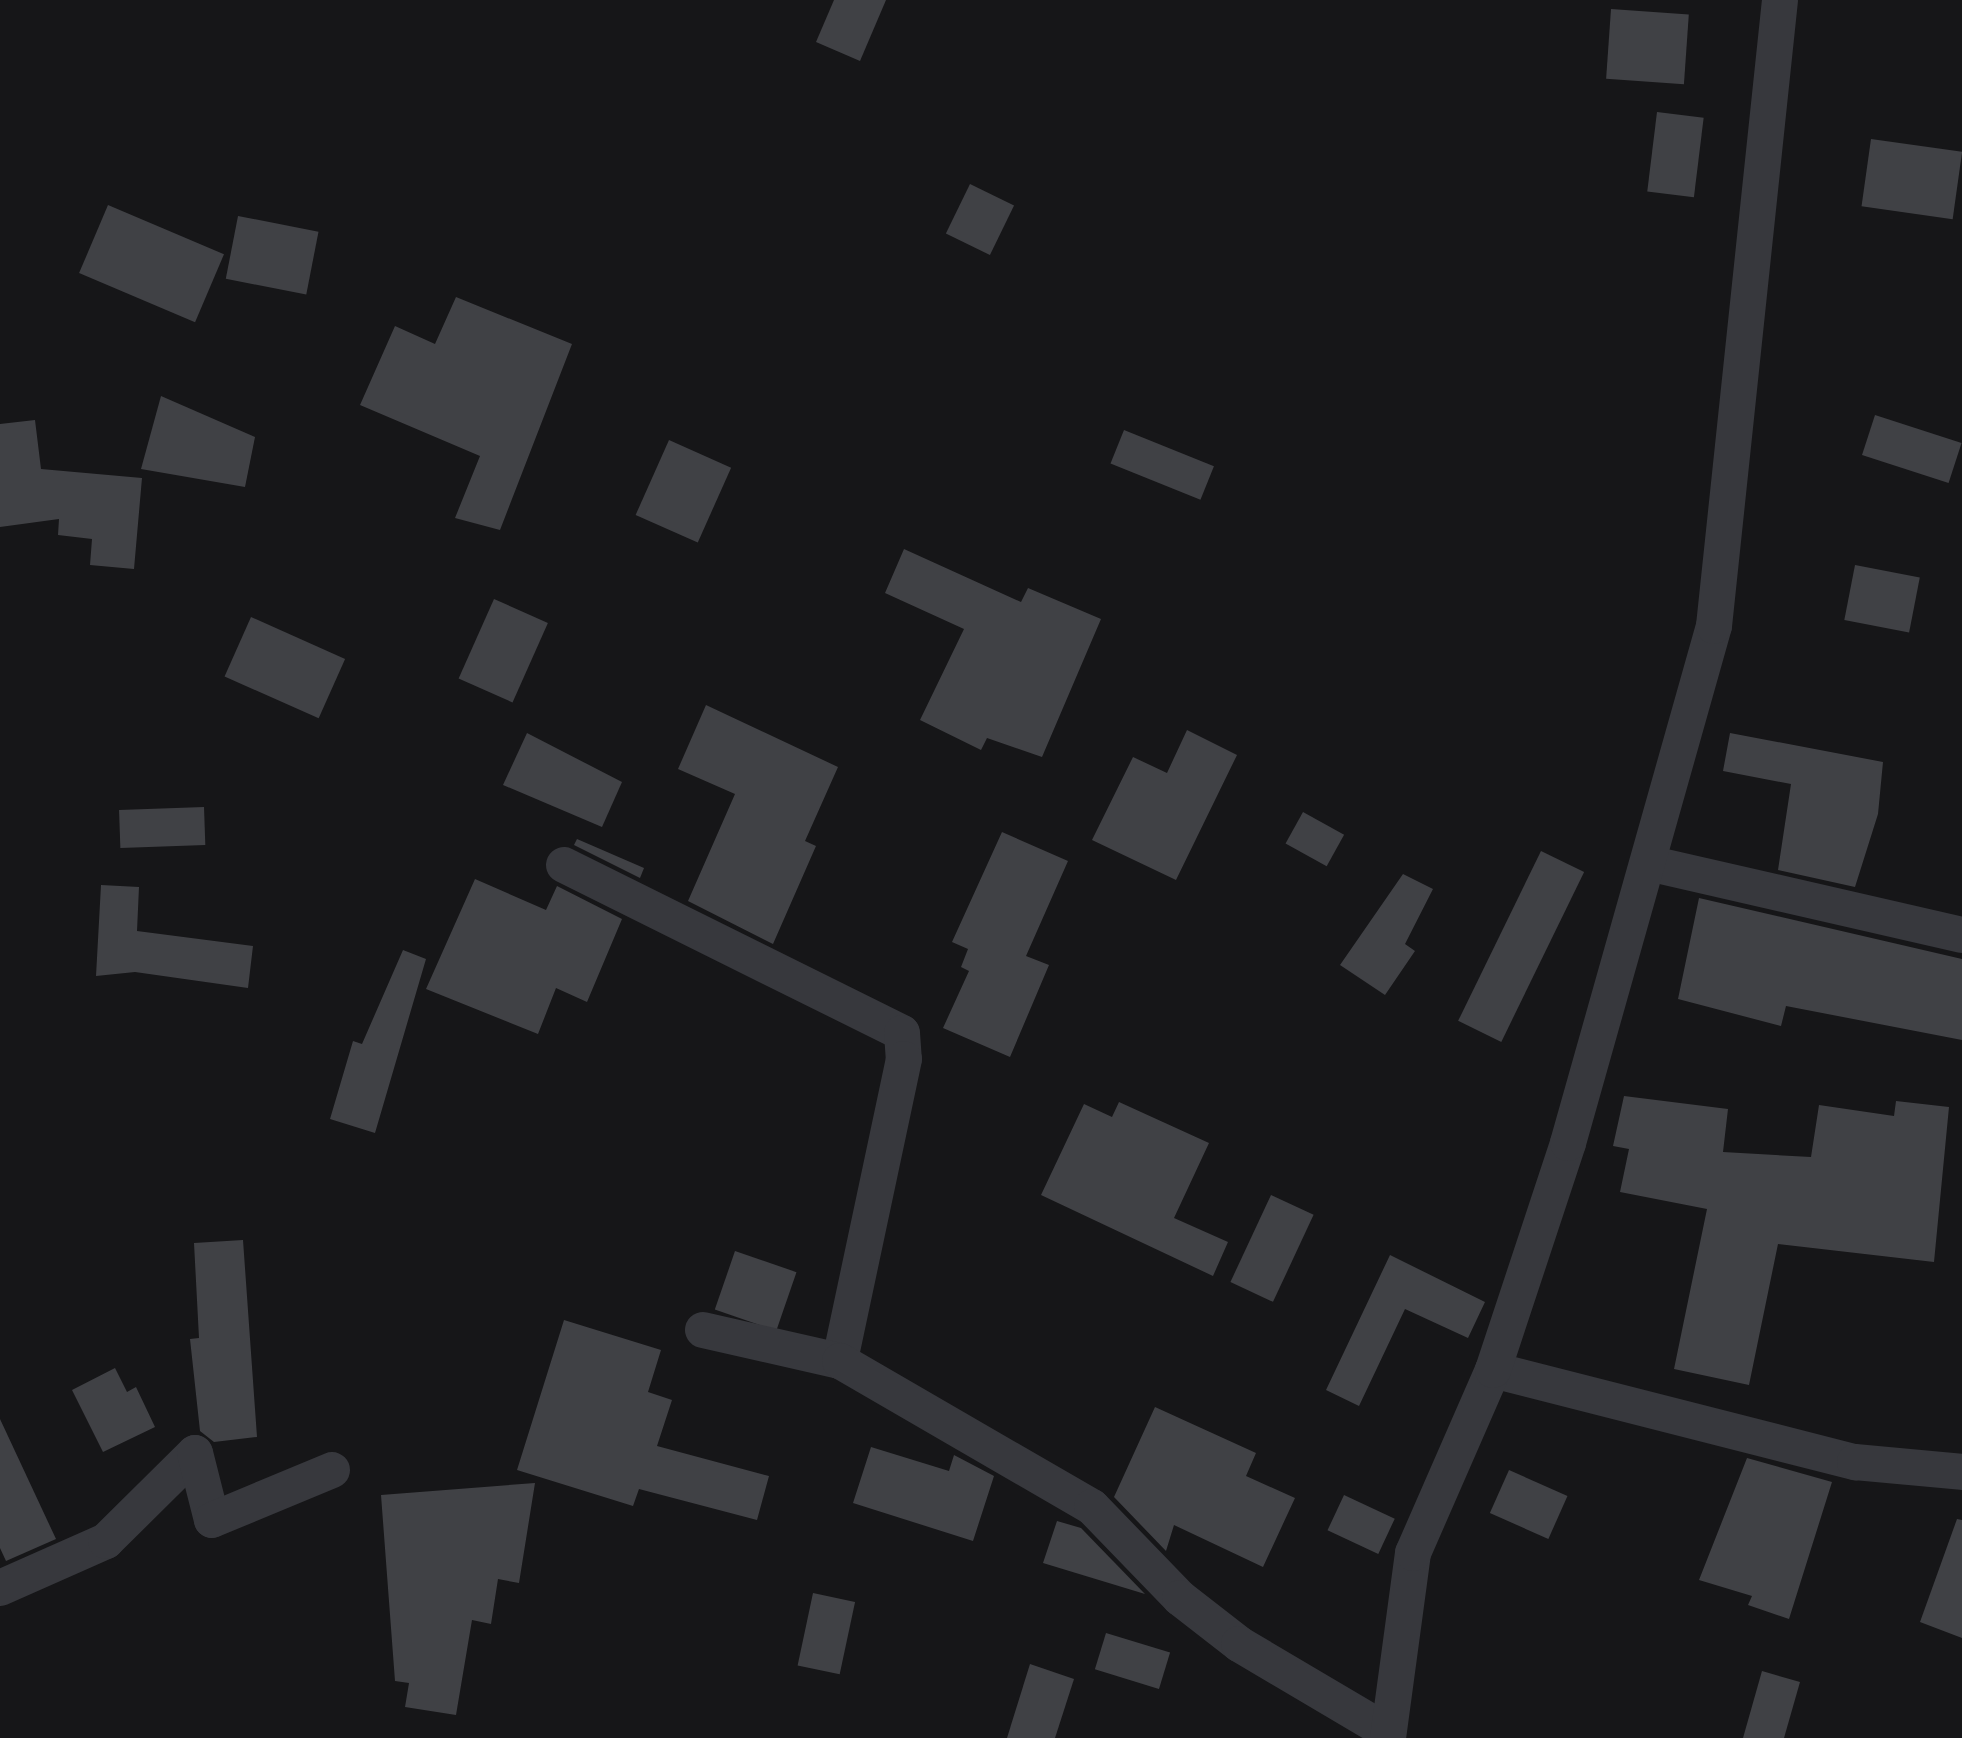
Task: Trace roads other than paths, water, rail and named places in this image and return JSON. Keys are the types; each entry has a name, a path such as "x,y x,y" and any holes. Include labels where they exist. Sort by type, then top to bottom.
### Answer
{"street":[{"path":"703,1330 840,1361 1092,1507 1224,1633 1388,1735 1413,1552 1493,1370 1648,863 1714,626 1780,0"},
{"path":"1648,863 1962,935"},
{"path":"564,865 902,1033 904,1059 840,1361"},
{"path":"1493,1370 1856,1462 1962,1472"},
{"path":"0,1588 106,1541 195,1453 212,1520 332,1470"}]}
